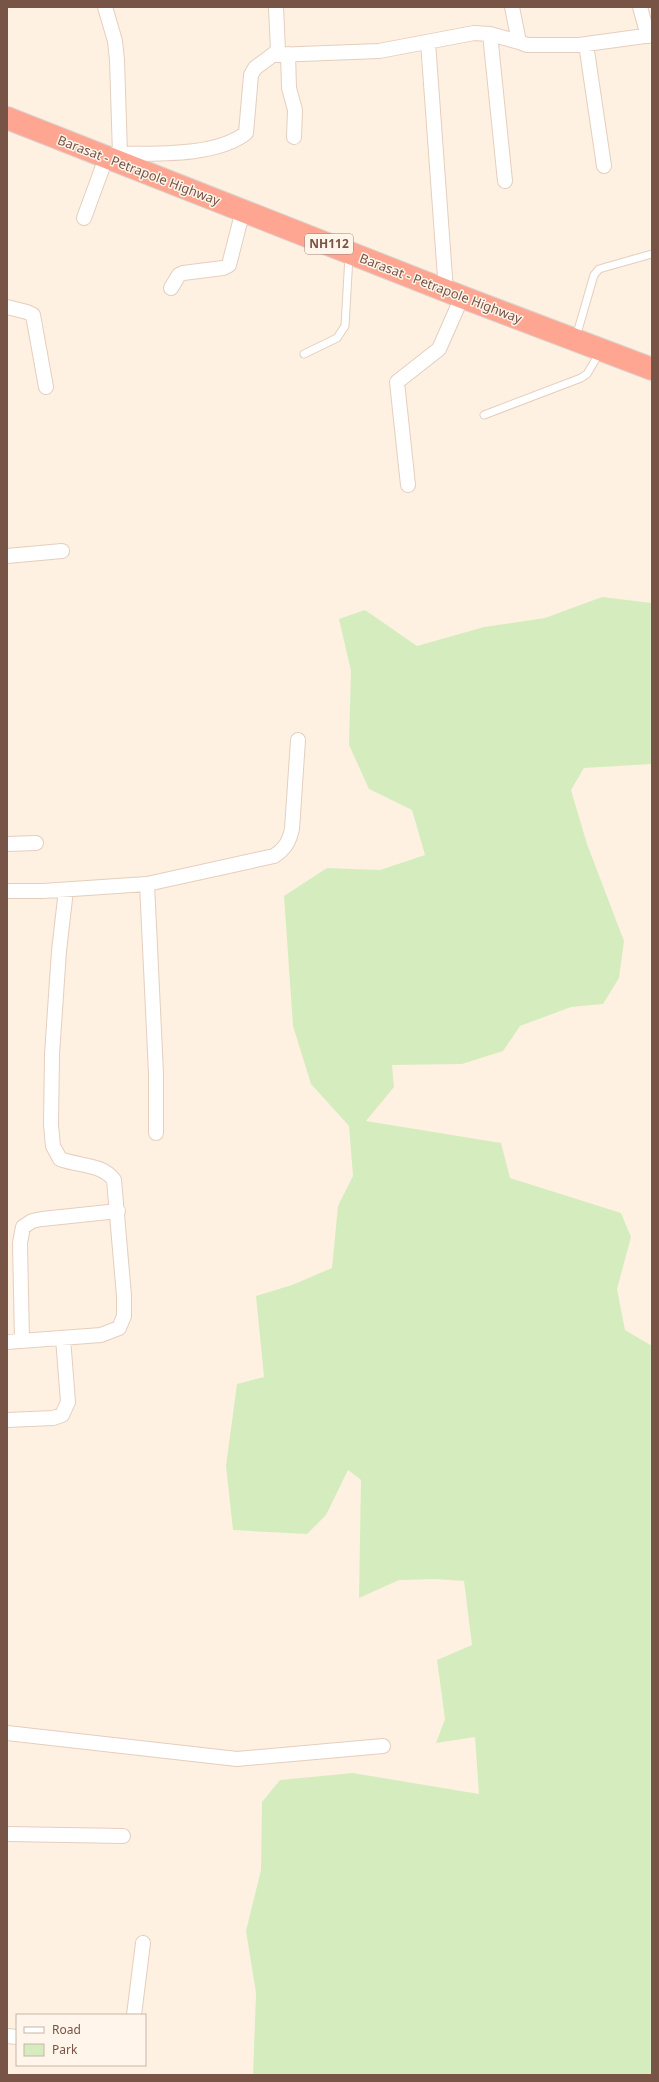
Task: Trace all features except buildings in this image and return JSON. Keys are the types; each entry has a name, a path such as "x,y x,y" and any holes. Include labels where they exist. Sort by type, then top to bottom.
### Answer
{"highway":[{"name":"Barasat - Petrapole Highway","path":"7,118 108,155 454,294 652,369"}],"street":[{"path":"84,218 108,155 117,60 115,41 105,7"},
{"path":"276,7 279,46 295,110 294,137"},
{"path":"512,7 519,42"},
{"path":"108,155 200,150 218,147 240,138 246,133 251,75 255,68 282,55 379,51 474,34 490,34 519,42 550,46 586,44 650,35 640,7"},
{"path":"490,34 505,181"},
{"path":"408,485 397,382 439,349 454,294 428,42"},
{"path":"586,44 604,166"},
{"path":"171,288 179,275 183,273 223,268 229,265 243,210"},
{"path":"7,307 33,315 46,387"},
{"path":"7,556 62,550"},
{"path":"7,891 66,890 147,884 274,856 284,850 290,841 298,740"},
{"path":"7,844 36,843"},
{"path":"147,884 156,1073 156,1133"},
{"path":"7,1342 110,1333 119,1328 124,1316 116,1186 110,1174 102,1170 60,1159 52,1146 52,1054 59,951 66,890"},
{"path":"22,1341 20,1242 23,1227 32,1221 42,1219 118,1211"},
{"path":"7,1420 53,1418 62,1415 68,1402 63,1338"},
{"path":"7,1733 237,1759 383,1746"},
{"path":"7,1834 123,1836"},
{"path":"134,2014 143,1942"}],"lane":[{"path":"304,354 337,338 345,326 350,252"},
{"path":"575,340 594,275 599,269 652,254"},
{"path":"484,415 581,378 586,374 601,350"}],"green space":[{"path":"602,597 652,603 652,764 584,768 571,790 587,844 624,941 619,978 603,1004 571,1007 520,1026 503,1051 462,1064 392,1065 394,1087 366,1121 501,1143 510,1178 621,1213 631,1237 617,1289 625,1330 652,1346 652,2075 253,2075 256,1993 246,1931 261,1870 262,1802 280,1780 353,1773 479,1794 475,1737 436,1743 445,1719 437,1660 472,1645 464,1581 436,1579 399,1580 359,1598 361,1480 348,1470 326,1515 307,1534 233,1530 226,1466 237,1384 264,1377 256,1296 292,1285 332,1268 338,1206 353,1176 349,1126 311,1084 293,1026 284,896 327,868 380,870 425,855 412,810 369,789 349,745 351,671 339,619 365,610 417,646 484,627 545,618"}]}
